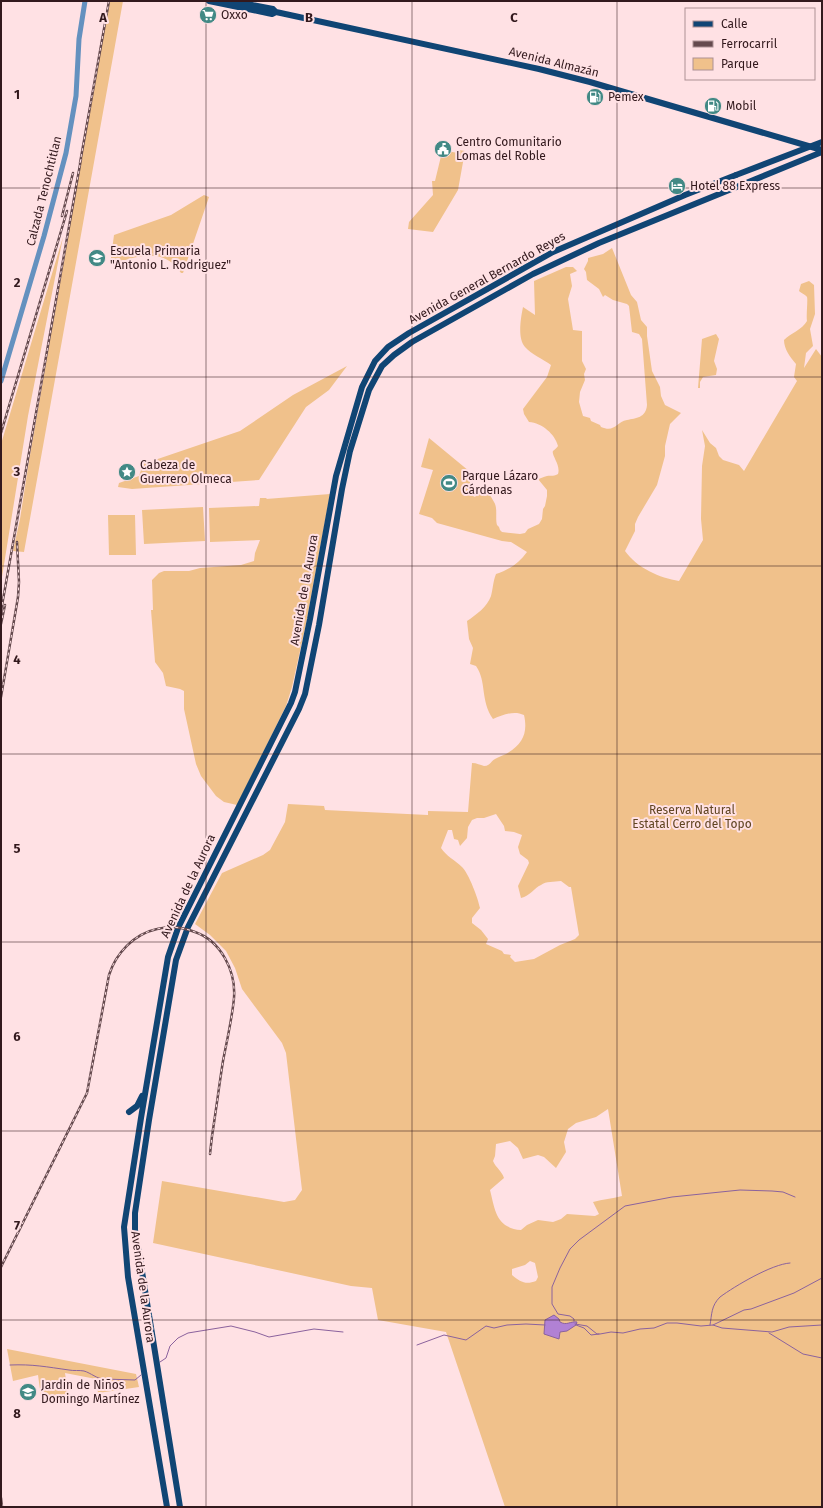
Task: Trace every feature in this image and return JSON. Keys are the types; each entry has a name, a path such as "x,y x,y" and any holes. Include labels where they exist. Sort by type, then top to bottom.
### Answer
{"main road":[{"name":"Avenida Almazán","path":"209,1 272,14 276,12"},
{"name":"Avenida Almazán","path":"232,1 273,9 276,12 538,69 590,82 822,151"},
{"name":"Avenida General Bernardo Reyes","path":"362,388 375,361 388,348 409,333 546,256 685,195 822,142"},
{"name":"Avenida General Bernardo Reyes","path":"369,390 382,366 412,342 533,274 599,243 822,151"},
{"path":"685,195 685,202 690,206"},
{"path":"595,234 601,236 599,243"},
{"name":"Avenida de la Aurora","path":"167,1507 128,1277 124,1227 146,1083 168,957 173,942 180,924 291,703 297,685 336,476 362,388"},
{"name":"Avenida de la Aurora","path":"180,1507 135,1230 136,1206 149,1120 178,952 188,926 299,709 306,691 319,625 342,489 350,451 369,390"},
{"path":"310,619 312,625 319,625"},
{"path":"306,641 310,639 314,640 315,643"},
{"path":"129,1112 138,1104 146,1083"},
{"path":"164,1490 168,1486 177,1488"}],"street":[{"name":"Calzada Tenochtitlan","path":"1,381 44,236 66,153 76,96 79,39 86,1"}],"green space":[{"path":"109,1 123,1 24,552 13,551 20,519"},
{"path":"459,150 465,151 458,190 433,232 408,229 409,222 433,195 432,181 435,181 442,152 447,151 458,153"},
{"path":"204,195 209,197 183,273 181,273 166,259 157,256 139,257 110,265 114,235 171,215"},
{"path":"63,237 28,416 1,583 1,444"},
{"name":"Reserva Natural Estatal Cerro del Topo","path":"612,248 631,295 637,302 641,320 647,327 652,371 660,387 661,396 665,405 681,413 670,424 665,446 665,456 657,485 638,517 635,524 635,531 625,551 642,567 649,571 657,575 679,581 703,540 701,519 702,466 705,446 702,430 723,460 739,465 744,471 797,381 794,377 796,364 786,350 784,340 802,327 807,321 807,297 799,291 801,284 809,281 814,285 815,314 810,329 813,346 806,353 804,368 816,349 822,357 822,1507 505,1507 446,1332 378,1320 372,1288 351,1286 153,1243 162,1181 284,1202 295,1200 302,1190 286,1053 282,1043 242,989 235,968 226,951 210,935 195,924 222,873 263,855 270,850 285,822 288,804 324,806 325,810 428,815 428,811 468,812 472,763 484,766 488,765 495,759 512,750 523,738 525,733 524,715 512,713 493,719 489,712 486,705 479,672 476,666 470,664 473,648 469,639 467,621 487,604 491,596 496,574 513,566 521,560 527,552 511,542 502,541 437,523 432,518 419,514 433,470 421,467 429,438 469,471 471,495 475,497 483,488 487,487 495,504 497,525 502,532 520,534 525,533 528,529 539,524 542,519 547,490 538,479 558,474 559,471 553,451 558,446 551,433 539,424 529,422 523,409 547,377 551,365 530,352 525,347 520,333 521,322 523,307 535,315 534,281 566,267 573,267 577,271 570,274 572,286 568,299 573,330 582,331 582,361 586,369 584,374 585,380 580,392 579,402 583,416 590,418 591,421 600,425 601,427 609,429 623,421 640,417 645,413 647,405 642,339 639,334 632,332 629,306 613,300 605,295 603,297 599,289 587,280 584,269 588,258 603,254","holes":["496,814 504,826 505,831 522,835 518,847 520,854 528,860 529,863 518,886 521,898 527,896 538,886 548,882 561,881 571,887 579,935 575,939 534,959 515,962 510,957 511,955 504,954 502,951 486,944 488,939 481,930 472,923 472,918 480,908 470,880 465,870 441,848 448,830 452,830 454,839 458,840 460,846 467,838 468,827 472,820","608,1109 622,1196 593,1202 599,1214 595,1216 567,1214 561,1219 553,1222 538,1220 527,1225 521,1230 506,1226 495,1211 490,1190 504,1178 493,1161 496,1144 510,1141 518,1148 523,1159 538,1155 544,1157 556,1168 566,1152 564,1142 568,1129 576,1123 596,1117","530,1261 535,1263 538,1277 536,1281 529,1283 523,1282 512,1275 512,1269 525,1265"]},
{"path":"716,334 719,339 714,361 717,369 716,375 703,377 700,382 700,388 698,388 702,339"},
{"path":"347,366 329,390 306,407 259,480 132,489 118,487 119,483 139,476 143,464 240,431 293,395"},
{"path":"330,494 306,624 292,687 286,706 237,805 224,802 216,796 201,776 196,764 184,709 184,691 166,686 163,673 155,662 151,610 153,610 152,580 159,573 164,571 189,571 200,568 241,565 254,561 255,553 260,540 210,542 209,508 259,506 260,498 267,498 266,499"},
{"path":"203,507 205,541 144,544 142,510"},
{"path":"108,515 135,515 136,555 109,555"},
{"path":"7,1349 136,1374 139,1387 98,1393 96,1379 65,1373 69,1400 42,1404 38,1375 13,1381"}],"shaded area":[{"path":"554,1315 562,1323 577,1322 576,1325 567,1331 560,1332 559,1339 544,1334 545,1320"}],"waterway":[{"path":"574,1321 574,1319 570,1316 558,1314 552,1304 552,1287 560,1268 570,1249 579,1240 625,1206 672,1197 740,1190 783,1192 795,1197"},
{"path":"710,1325 713,1307 720,1297 764,1271 782,1264 790,1263"},
{"path":"713,1325 744,1310 751,1309 794,1293 822,1278"},
{"path":"575,1324 587,1326 597,1334 611,1332 623,1333 640,1329 654,1328 667,1323 701,1326 713,1325 722,1328 772,1332 789,1327 822,1325"},
{"path":"417,1345 444,1335 466,1340 486,1326 494,1328 507,1325 545,1325"},
{"path":"576,1325 584,1328 591,1335 599,1334"},
{"path":"160,1362 166,1358 170,1346 178,1338 188,1333 231,1326 269,1337 314,1329 343,1332"},
{"path":"769,1333 803,1354 822,1358"},
{"path":"10,1365 33,1365 82,1371 104,1379 135,1380 141,1375"}],"railway":[{"path":"80,163 109,1"},
{"path":"1,611 81,159"},
{"path":"62,216 73,173"},
{"path":"1,433 67,211"},
{"path":"1,697 18,597 19,582 17,542"},
{"path":"1,624 5,605"},
{"path":"1,1267 87,1093 109,975 112,967 121,952 134,940 141,935 157,929 181,928 204,936 212,942 225,958 232,978 234,998 223,1061 210,1154"},
{"path":"1,1498 2,1507"}],"place":[{"name":"Oxxo","path":"208,15"},
{"name":"Pemex","path":"595,97"},
{"name":"Mobil","path":"713,106"},
{"name":"Centro Comunitario Lomas del Roble","path":"443,149"},
{"name":"Hotel 88 Express","path":"677,186"},
{"name":"Escuela Primaria \"Antonio L. Rodriguez\"","path":"97,258"},
{"name":"Cabeza de Guerrero Olmeca","path":"127,472"},
{"name":"Parque Lázaro Cárdenas","path":"449,483"},
{"name":"Jardin de Niños Domingo Martínez","path":"28,1392"}]}
